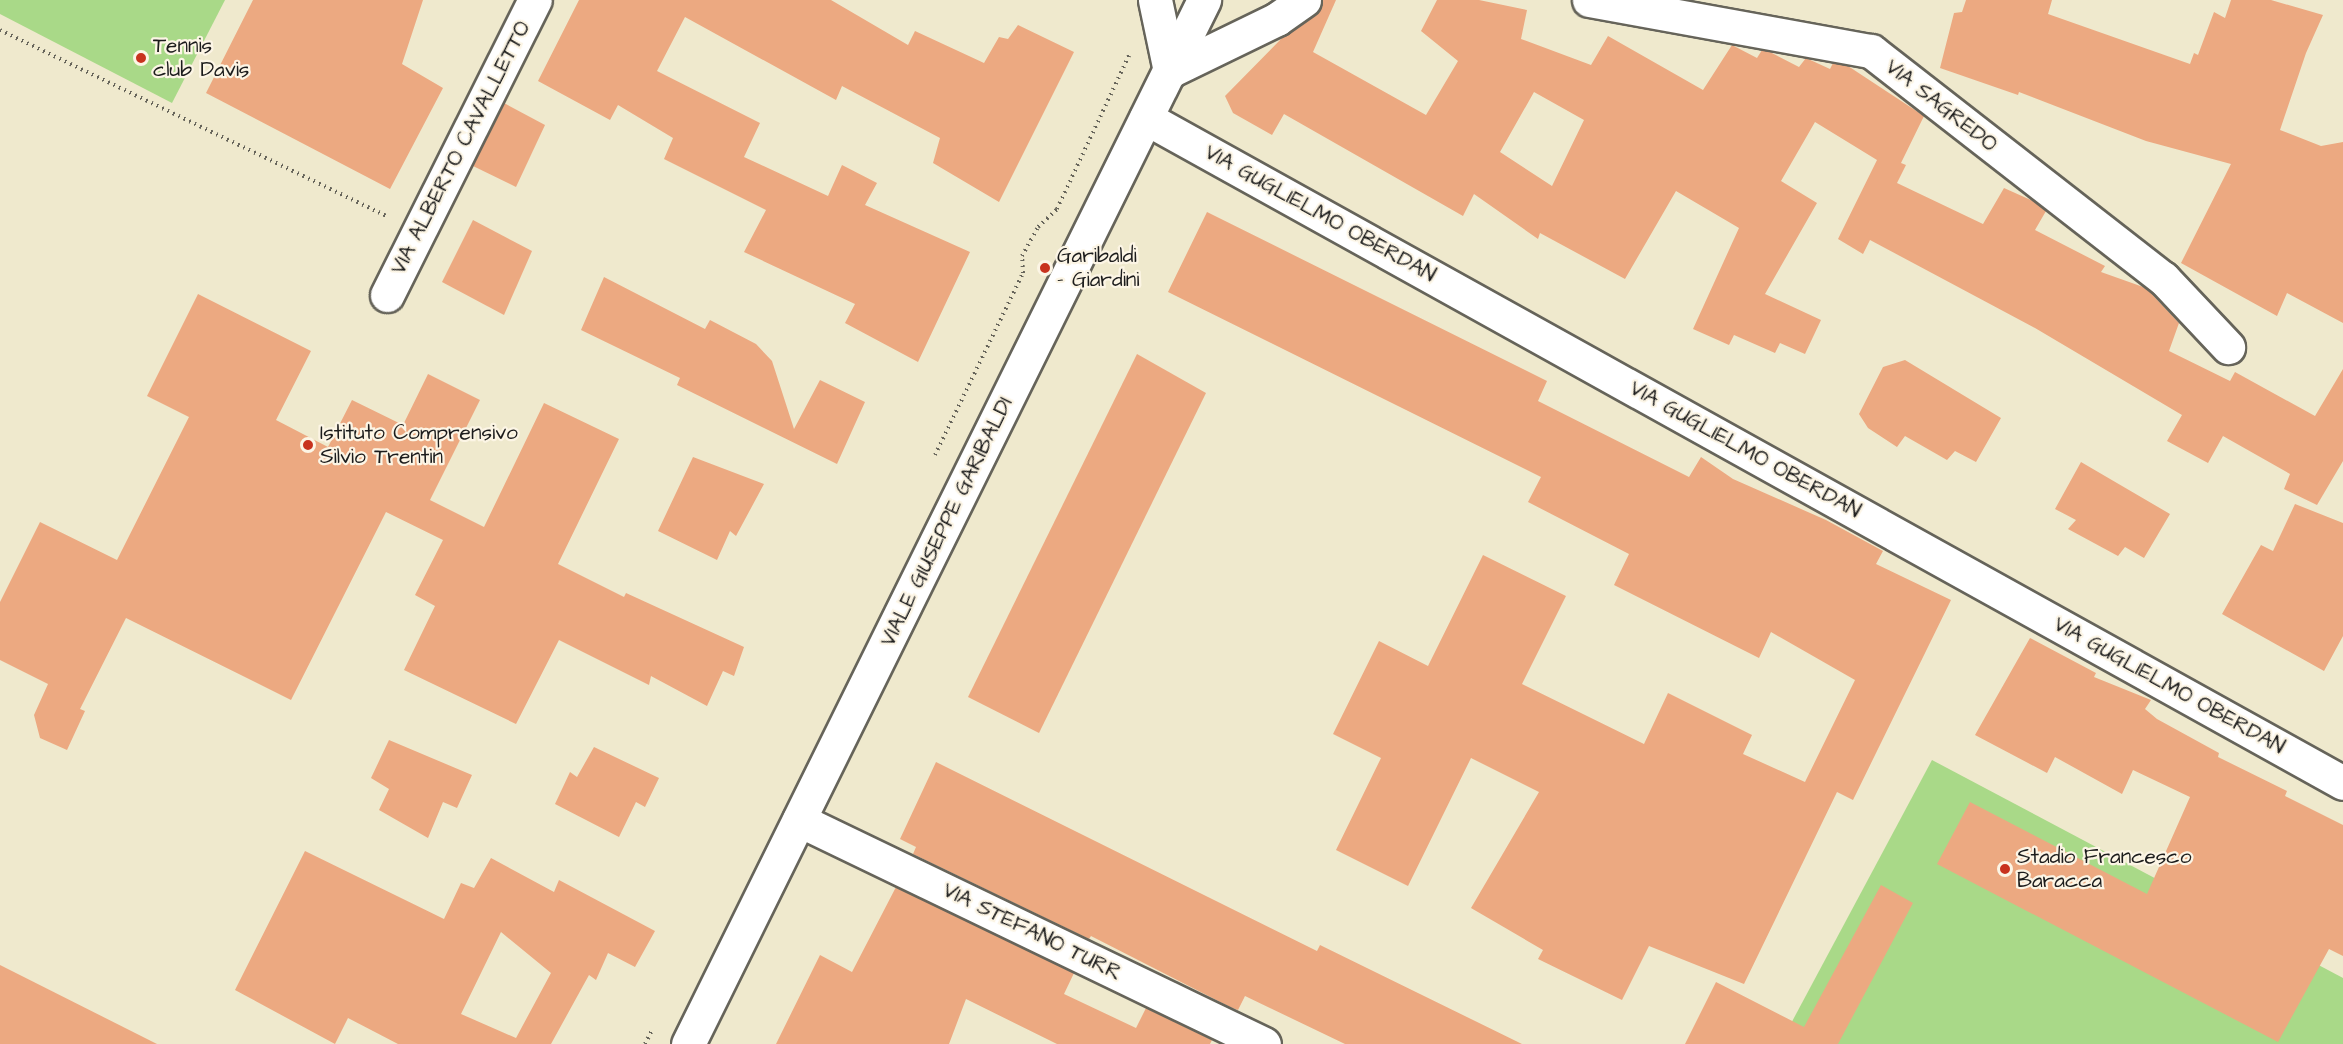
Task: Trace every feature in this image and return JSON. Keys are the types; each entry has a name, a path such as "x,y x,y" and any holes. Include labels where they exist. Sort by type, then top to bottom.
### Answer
{"street":[{"name":"VIA ALBERTO CAVALLETTO","path":"387,295 535,0"},
{"path":"1155,0 1170,71 1277,20 1304,0"},
{"name":"VIALE GIUSEPPE GARIBALDI","path":"688,1044 1204,0"},
{"name":"VIA SAGREDO","path":"1589,0 1871,51 2163,278 2228,347"},
{"name":"VIA GUGLIELMO OBERDAN","path":"1146,118 2343,783"},
{"name":"VIA STEFANO TURR","path":"799,820 1264,1044"}],"path":[{"path":"0,30 418,232"},
{"path":"930,465 1023,273 1023,256 1038,227 1057,209 1130,53"},
{"path":"645,1044 656,1023"}],"green space":[{"name":"Tennis club Davis","path":"0,0 225,0 172,103 0,14"},
{"name":"Stadio Francesco Baracca","path":"1932,760 2343,978 2343,1044 1780,1044"}],"building":[{"path":"253,0 423,0 402,64 443,88 390,189 206,93"},
{"path":"579,0 831,0 908,45 915,31 984,63 999,37 1008,39 1018,25 1074,52 999,202 933,163 940,138 842,86 836,100 685,17 657,71 760,123 744,157 828,196 842,165 877,183 865,205 970,252 918,362 845,323 855,304 744,252 766,210 664,159 673,138 618,105 610,120 538,81"},
{"path":"1322,0 1336,0 1313,52 1426,115 1458,61 1421,31 1437,0 1479,0 1527,10 1521,39 1591,65 1608,36 1703,90 1732,45 1757,58 1762,50 1770,52 1799,67 1806,58 1830,69 1833,63 1848,66 1924,116 1901,163 1906,165 1897,183 1983,224 2004,188 2033,201 2046,211 2035,230 2105,266 2101,272 2146,288 2179,323 2169,351 2230,381 2235,372 2315,416 2343,369 2343,461 2317,505 2284,489 2290,474 2223,436 2208,463 2167,441 2182,415 2035,328 1870,240 1863,254 1838,239 1877,160 1815,122 1781,181 1817,203 1765,294 1821,320 1805,354 1780,343 1775,353 1734,335 1729,345 1693,329 1739,228 1676,191 1625,279 1540,233 1538,239 1474,194 1463,216 1284,114 1272,135 1233,113 1225,96 1283,37 1315,15","holes":["1534,92 1584,120 1552,186 1500,152"]},
{"path":"1966,0 2052,0 2048,14 2190,64 2194,53 2198,55 2214,12 2225,18 2231,0 2271,0 2323,15 2306,53 2280,130 2321,146 2343,142 2343,323 2287,293 2277,316 2181,263 2231,164 2146,141 2019,92 2018,95 1940,68 1954,13 1962,12"},
{"path":"504,103 545,125 516,187 473,166"},
{"path":"1207,212 1547,381 1538,401 1689,477 1701,457 1733,479 1826,520 1883,551 1876,564 1951,600 1853,800 1837,792 1744,984 1649,946 1622,1000 1538,959 1543,950 1471,908 1539,792 1471,758 1408,886 1336,850 1381,758 1333,734 1379,641 1428,666 1483,555 1566,596 1522,684 1644,744 1668,693 1752,735 1743,754 1805,782 1855,680 1771,632 1759,658 1614,585 1629,554 1528,502 1541,477 1168,292"},
{"path":"473,220 532,251 504,315 442,282"},
{"path":"604,277 705,329 710,320 756,344 772,361 794,429 820,380 865,402 837,464 677,385 680,378 581,330"},
{"path":"198,294 311,351 276,420 328,447 352,400 403,425 428,374 480,400 430,500 484,527 544,403 619,439 558,564 624,597 626,593 744,647 734,676 723,671 707,706 651,676 649,685 559,640 516,724 404,670 435,606 415,595 443,540 386,512 291,700 126,618 80,709 85,711 67,750 40,738 34,715 48,684 0,660 0,602 40,522 117,560 189,417 147,396"},
{"path":"1137,354 1206,393 1039,733 968,697"},
{"path":"1905,360 2001,418 1976,462 1955,451 1947,460 1905,436 1897,447 1868,428 1859,414 1883,367"},
{"path":"693,457 764,484 736,536 730,531 717,560 658,531"},
{"path":"2081,462 2170,514 2144,558 2125,547 2118,556 2068,529 2076,520 2055,509"},
{"path":"2295,504 2343,523 2343,636 2324,671 2222,614 2261,545 2273,551"},
{"path":"2030,638 2096,673 2094,677 2151,700 2145,709 2157,719 2219,753 2218,757 2287,791 2285,796 2343,825 2343,956 2329,949 2278,1042 1937,864 1970,802 2147,894 2190,797 2133,770 2122,794 2055,757 2047,773 1975,735"},
{"path":"389,740 472,775 457,808 443,802 428,838 379,810 389,789 371,778"},
{"path":"594,747 659,778 645,807 636,802 619,837 555,804 570,772 577,777"},
{"path":"936,762 1317,951 1320,945 1522,1044 1345,1044 1245,996 1238,1010 1230,1007 1091,936 1089,939 913,854 916,847 900,839"},
{"path":"305,851 444,919 461,883 474,888 491,858 554,892 559,880 655,931 635,967 608,953 596,980 589,975 551,1044 398,1044 348,1018 335,1044 235,990","holes":["501,932 551,973 516,1038 461,1014"]},
{"path":"1881,885 1913,903 1838,1044 1685,1044 1716,982 1804,1027"},
{"path":"896,887 1074,973 1064,994 1136,1028 1146,1008 1212,1040 1210,1044 1057,1044 966,999 949,1044 776,1044 820,955 852,972"},
{"path":"0,965 157,1044 0,1044"}],"place":[{"name":"Tennis club Davis","path":"141,58"},
{"name":"Garibaldi - Giardini","path":"1045,268"},
{"name":"Istituto Comprensivo Silvio Trentin","path":"308,445"},
{"name":"Stadio Francesco Baracca","path":"2005,869"}]}
